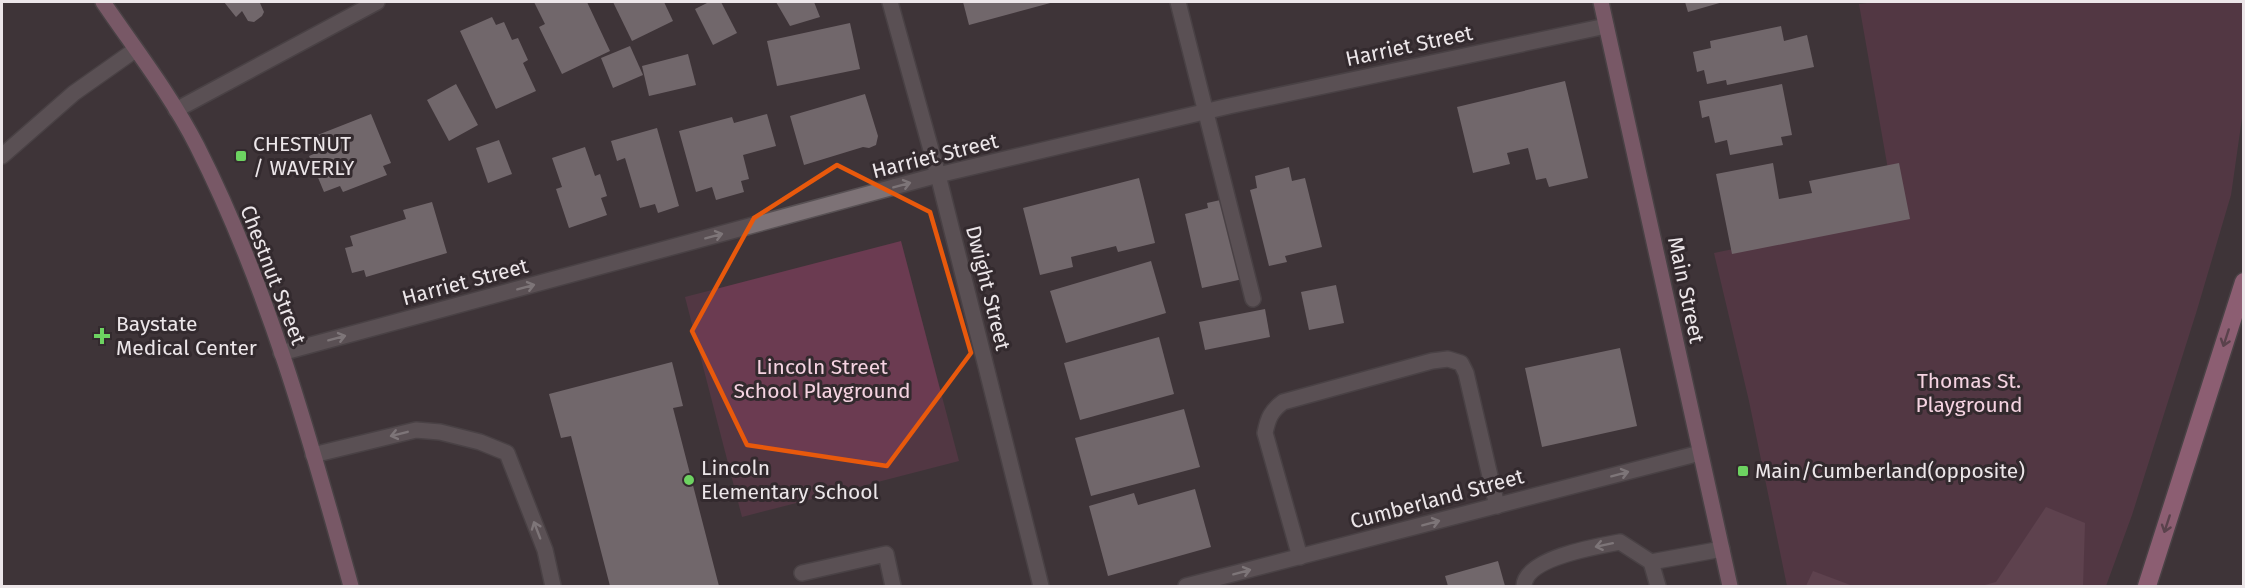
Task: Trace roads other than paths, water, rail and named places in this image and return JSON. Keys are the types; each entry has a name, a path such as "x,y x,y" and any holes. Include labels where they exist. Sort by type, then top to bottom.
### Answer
{"highway":[{"path":"2147,586 2244,282"}],"main road":[{"name":"Chestnut Street","path":"103,2 176,110 196,144 223,202 281,353 351,586"},
{"name":"Main Street","path":"1601,2 1730,586"}],"street":[{"path":"176,110 377,2"},
{"name":"Dwight Street","path":"890,2 938,175 1041,586"},
{"path":"1178,2 1253,299"},
{"name":"Harriet Street","path":"281,353 938,175 1205,112 1606,26"},
{"path":"2,156 19,138 74,93 135,50"},
{"path":"1300,557 1265,433 1267,420 1272,410 1283,402 1432,361 1448,359 1461,363 1466,373 1497,506"},
{"path":"313,455 416,429 440,432 480,442 507,453 545,550 553,586"},
{"name":"Cumberland Street","path":"1185,586 1700,453"},
{"path":"1524,586 1524,582 1534,569 1569,553 1620,542 1651,562 1658,586"},
{"path":"1651,562 1722,549"},
{"path":"802,573 886,554 893,586"}],"place":[{"name":"CHESTNUT / WAVERLY","path":"241,156"},
{"name":"Baystate Medical Center","path":"102,336"},
{"name":"Main/Cumberland(opposite)","path":"1743,471"},
{"name":"Lincoln Elementary School","path":"689,480"}],"park label":[{"name":"Lincoln Street School Playground","path":"822,379"},
{"name":"Thomas St. Playground","path":"1969,393"}]}
